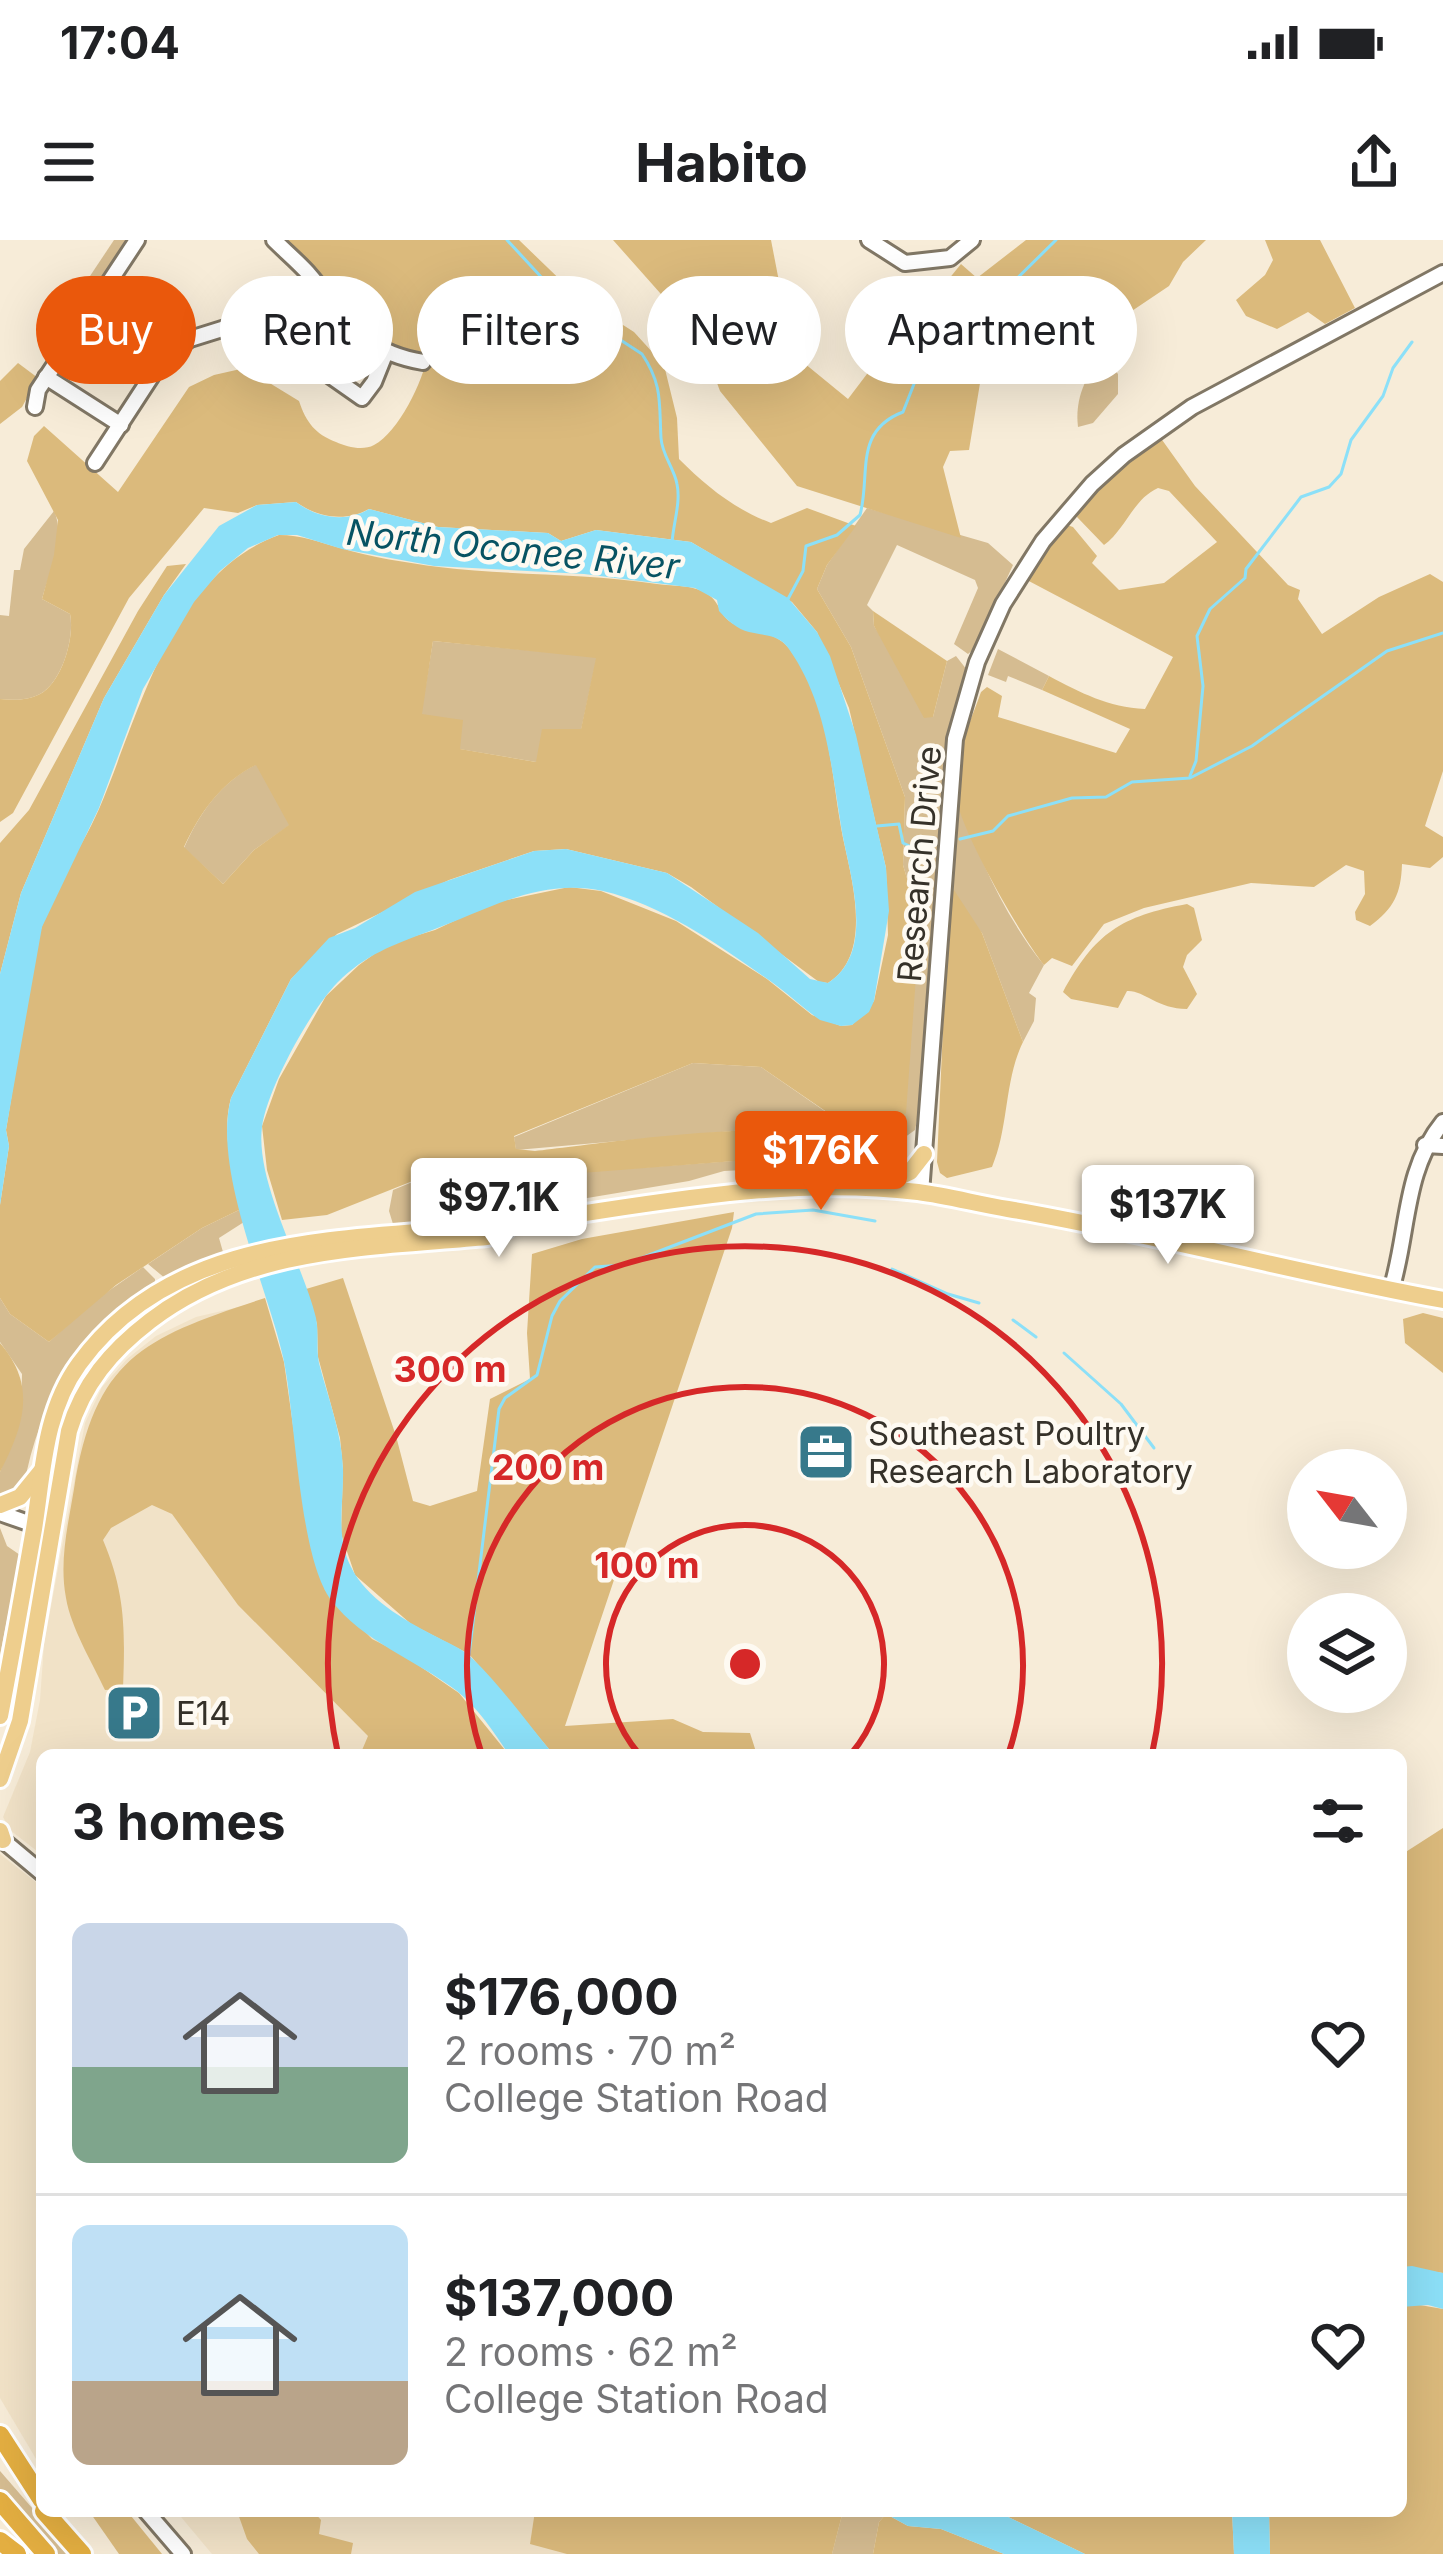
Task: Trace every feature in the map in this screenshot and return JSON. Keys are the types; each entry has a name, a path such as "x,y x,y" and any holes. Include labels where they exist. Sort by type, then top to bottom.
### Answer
{"highway":[{"path":"0,2435 36,2494"},
{"path":"0,2462 36,2500"},
{"path":"0,2501 46,2554"},
{"path":"52,2517 82,2554"},
{"path":"0,2541 17,2554"}],"main road":[{"path":"874,1188 910,1172 924,1154"},
{"path":"0,1779 20,1720 43,1528 43,1469 58,1403 94,1345 152,1297 221,1271 333,1244 487,1237 525,1222 734,1190 874,1188 1168,1240 1443,1300"},
{"path":"0,1716 69,1431 94,1376 148,1322 221,1271"},
{"path":"0,1509 20,1497 43,1469"}],"street":[{"path":"112,276 136,240"},
{"path":"274,240 310,276"},
{"path":"869,240 905,263 950,258 972,240"},
{"name":"Research Drive","path":"921,1193 956,739 977,662 1019,577 1042,541 1092,484 1160,428 1443,272"},
{"path":"95,463 166,354 220,330"},
{"path":"35,407 42,384"},
{"path":"57,384 121,425"},
{"path":"342,384 362,398 372,384"},
{"path":"1391,1290 1413,1175 1425,1145 1443,1122"},
{"path":"1425,1145 1443,1146"},
{"path":"0,1509 43,1528"},
{"path":"2,1838 36,1868"},
{"path":"151,2517 183,2554"}],"shaded area":[{"path":"114,240 129,240 105,276 90,276"},
{"path":"285,240 519,240 556,276 417,276 417,352 393,347 393,276 318,276"},
{"path":"613,240 771,240 778,276 647,276"},
{"path":"1026,240 1206,240 1183,262 1169,286 1137,308 1137,276 980,276"},
{"path":"1265,240 1320,240 1355,308 1325,324 1308,312 1277,329 1246,316 1236,300 1265,275 1273,260"},
{"path":"961,264 975,276 951,276"},
{"path":"623,325 647,346 647,384 669,384 677,418 679,459 700,478 733,504 771,523 807,508 856,526 827,565 817,589 851,647 905,797 903,865 920,922 906,1113 885,1132 888,1142 856,1132 761,1067 693,1063 514,1136 516,1149 753,1130 834,1136 856,1146 855,1154 454,1183 443,1169 327,1215 282,1220 267,1170 262,1126 279,1079 326,996 388,944 435,930 492,903 569,887 601,891 676,921 767,979 812,1015 841,1026 852,1025 874,1001 888,935 886,868 849,708 817,632 792,602 691,542 596,530 561,541 548,533 438,527 369,509 332,516 296,502 257,505 238,513 204,508 129,598 13,813 0,822 0,699 30,698 48,688 65,658 71,635 70,614 42,599 58,520 27,461 34,436 44,426 118,492 189,387 214,375 220,374 220,384 271,384 299,401 308,421 322,435 355,448 370,447 383,438 401,418 418,384 623,384"},
{"path":"18,363 36,376 22,407 0,424 0,381"},
{"path":"821,377 848,399 859,384 980,384 969,450 950,451 943,467 961,538 797,486 717,384 821,384"},
{"path":"1084,384 1118,384 1118,394 1093,423 1078,427"},
{"path":"1160,437 1195,486 1288,585 1300,590 1298,599 1322,634 1379,597 1430,574 1443,582 1443,771 1425,826 1443,837 1443,857 1430,868 1402,864 1395,900 1370,926 1356,920 1355,912 1365,894 1364,871 1346,865 1314,887 1251,883 1144,908 1104,924 1072,966 1052,958 1044,965 1006,906 967,829 955,791 957,765 981,692 987,687 1002,696 998,717 1116,753 1130,729 1042,690 1049,676 1107,702 1145,709 1173,657 1025,579 1067,525 1097,556 1092,563 1119,590 1164,583 1217,542 1169,491 1158,488 1142,499 1104,545 1077,517 1078,510 1117,468"},
{"path":"867,508 988,543 1013,565 968,654 954,644 978,588 975,580 897,545 867,605 873,611 874,626 933,717 947,661 956,656 967,670 943,781 923,1090 915,1130 888,1142 885,1132 920,922 903,865 905,797 851,647 817,589 827,565"},
{"path":"54,511 57,543 42,599 70,614 65,658 55,680 40,694 0,699 0,615 9,616 14,570 20,570 24,549"},
{"path":"287,535 427,565 630,580 703,591 732,623 788,647 814,693 828,743 852,882 855,939 841,971 828,983 819,982 667,873 566,849 534,851 449,880 337,934 291,979 231,1098 228,1139 241,1209 202,1228 116,1285 49,1342 10,1314 0,1298 6,1130 38,941 164,651 211,581 242,554","holes":["433,641 596,658 581,729 542,729 536,762 460,749 463,720 422,714","256,765 289,825 254,850 223,884 184,847 213,800"]},
{"path":"186,564 104,698 21,893 0,974 0,843 29,810 167,566"},
{"path":"873,611 947,661 933,717 924,718 874,626"},
{"path":"433,641 597,657 581,730 536,762 459,749 421,714"},
{"path":"998,649 1049,676 1042,690 1008,676 1006,682 988,675"},
{"path":"257,764 290,825 254,850 223,884 184,848 213,799"},
{"path":"955,793 993,883 1044,965 1029,993 1036,998 1034,1021 1023,1042 982,933 949,894"},
{"path":"954,890 982,933 1023,1042 992,1167 947,1178 937,1162 949,894"},
{"path":"1187,904 1194,908 1202,940 1187,955 1183,967 1197,994 1187,1009 1133,991 1127,991 1118,1008 1071,999 1063,992 1087,955 1112,930 1144,915"},
{"path":"693,1063 761,1067 855,1132 856,1139 891,1158 912,1162 903,1171 822,1166 724,1171 491,1214 393,1224 389,1211 393,1190 444,1169 623,1169 846,1158 850,1140 815,1133 745,1130 516,1150 514,1137"},
{"path":"241,1209 244,1222 219,1238 223,1252 166,1279 148,1264 202,1228"},
{"path":"734,1212 565,1726 673,1719 703,1732 750,1733 755,1749 549,1749 469,1654 411,1624 355,1575 341,1534 340,1438 306,1289 343,1278 413,1501 430,1506 477,1491 490,1399 530,1379 527,1333 532,1254 582,1239"},
{"path":"143,1267 155,1279 155,1287 128,1305 84,1348 52,1398 24,1486 0,1499 0,1472 21,1415 22,1374 0,1342 0,1298 10,1314 49,1342 94,1301"},
{"path":"265,1298 284,1362 303,1496 325,1590 372,1639 459,1693 504,1749 363,1749 368,1736 238,1605 172,1514 152,1505 111,1528 103,1540 120,1596 124,1649 123,1689 105,1690 72,1621 63,1570 83,1444 112,1380 133,1358 188,1326"},
{"path":"265,1301 319,1577 503,1749 36,1749 36,1850 10,1830 3,1817 30,1752 44,1644 85,1423 102,1387 127,1359 156,1336 196,1317"},
{"path":"1423,1313 1443,1318 1443,1373 1405,1343 1403,1319"},
{"path":"0,1343 19,1375 23,1406 0,1472"},
{"path":"0,1528 7,1546 20,1555 0,1655"},
{"path":"1443,1828 1443,2273 1407,2268 1407,1851"},
{"path":"0,1854 36,1882 36,2459 0,2398"},
{"path":"1407,2306 1443,2309 1443,2554 1270,2554 1269,2517 1407,2517"},
{"path":"0,2471 72,2554 55,2554 0,2492"},
{"path":"93,2517 132,2517 162,2554 119,2554"},
{"path":"181,2517 842,2517 833,2554 212,2554"},
{"path":"239,2517 318,2517 319,2534 353,2543 351,2554 259,2554"},
{"path":"534,2517 841,2517 832,2554 567,2554 530,2544"},
{"path":"841,2517 883,2517 873,2554 832,2554"},
{"path":"892,2517 908,2526 941,2529 1004,2554 873,2554 879,2522"},
{"path":"1008,2517 1232,2517 1234,2554 1085,2554"}],"water":[{"name":"North Oconee River","path":"296,502 332,517 369,509 438,527 548,533 561,541 596,530 691,542 788,598 830,656 856,735 886,868 889,911 874,1001 869,1012 852,1025 820,1020 716,944 649,907 603,891 557,888 493,905 369,957 337,983 315,1012 291,1051 266,1111 262,1149 266,1172 316,1318 319,1363 337,1429 342,1456 342,1531 351,1567 387,1607 472,1658 549,1749 505,1749 465,1698 358,1627 331,1600 320,1579 305,1519 283,1357 235,1193 227,1127 231,1098 291,979 329,938 415,892 534,851 566,849 667,873 758,933 810,979 828,983 843,969 856,931 830,757 811,690 789,649 776,638 737,627 719,611 717,600 695,588 584,574 434,566 342,549 297,535 278,535 248,548 194,602 143,689 99,808 42,927 6,1130 9,1146 0,1205 0,974 21,893 104,698 164,595 219,526 257,505"},
{"path":"1407,2266 1443,2273 1443,2309 1407,2307"},
{"path":"892,2517 1008,2517 1085,2554 1004,2554 941,2529 908,2526"},
{"path":"1232,2517 1269,2517 1270,2554 1234,2554"}],"waterway":[{"name":"North Oconee River","path":"507,240 567,305 642,354 649,365 659,395 662,444 678,491 672,543"},
{"path":"788,599 803,571 806,546 837,535 860,515 870,442 887,420 903,412 923,361 952,326 993,302 1056,240"},
{"path":"1190,776 1196,761 1203,686 1197,636 1210,609 1245,578 1246,569 1301,497 1329,487 1341,474 1351,440 1383,396 1393,368 1412,342"},
{"path":"960,839 993,831 1008,816 1072,798 1106,797 1132,782 1190,778 1252,746 1387,651 1443,633"},
{"path":"877,826 899,824 903,843 916,849"},
{"path":"469,1655 499,1409 505,1398 537,1375 560,1301 595,1267 623,1265 756,1214 813,1210 875,1221"},
{"path":"892,1269 979,1303"},
{"path":"1013,1320 1036,1337"},
{"path":"1064,1353 1121,1404 1154,1448"}],"place":[{"name":"Southeast Poultry Research Laboratory","path":"826,1452"},
{"name":"E14","path":"134,1713"}]}
